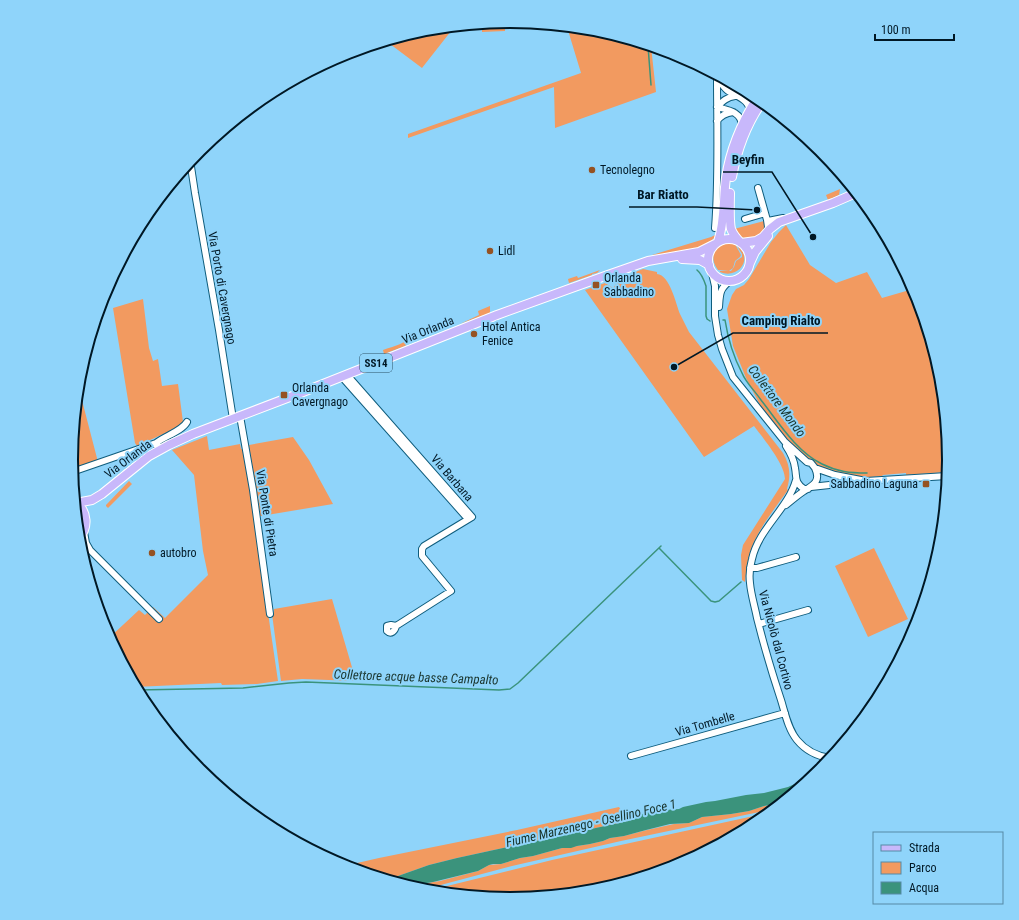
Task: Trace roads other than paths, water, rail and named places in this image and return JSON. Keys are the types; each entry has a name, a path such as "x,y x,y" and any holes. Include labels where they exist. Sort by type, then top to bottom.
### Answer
{"main road":[{"path":"717,243 722,226 726,178 729,162 742,126 753,104"},
{"path":"749,264 749,256 746,248 736,238 731,229 730,202 734,164 744,135 759,107"},
{"path":"788,219 768,236 755,252 744,274 738,279 730,281 722,280 718,278 710,269 708,258 710,250 717,243 730,239 741,243 756,241 763,237 775,225 788,219 851,195"},
{"name":"Via Orlanda","path":"86,517 88,510 102,494 158,446 177,441 497,315 648,261 700,252 717,243"},
{"name":"Via Orlanda","path":"664,258 700,260 710,269"},
{"name":"Via Orlanda","path":"80,502 92,500 102,494"},
{"name":"SS14","path":"80,508 86,517 84,532"}],"street":[{"path":"715,228 717,210 717,81"},
{"path":"722,84 724,87 747,102 750,109 750,116 739,138 732,176"},
{"path":"717,91 736,95"},
{"path":"740,95 725,99 718,107 739,115 742,121 742,126"},
{"path":"717,121 725,114 733,112"},
{"name":"Via Porto di Cavergnago","path":"191,169 194,193 236,418"},
{"path":"758,188 766,217 768,227 767,232"},
{"path":"766,217 768,221 788,219"},
{"path":"745,219 766,217"},
{"path":"710,269 715,286 715,316 718,335 722,349 734,377 785,442 815,468 818,478 809,488"},
{"path":"716,323 721,291 722,288 730,281"},
{"name":"Via Barbana","path":"344,376 468,519 422,548 422,556 451,591 396,626"},
{"name":"Via Ponte di Pietra","path":"236,418 252,482 270,614"},
{"path":"78,470 135,450 158,446 163,438 181,428 187,422"},
{"path":"785,442 795,468 796,480 802,488 805,489 866,481 941,476"},
{"path":"795,468 800,462 807,462"},
{"path":"815,468 835,475 866,481"},
{"name":"Via Nicolò dal Cortivo","path":"796,480 789,497 765,531 758,544 752,558 750,581 759,624 775,684 795,738 810,752 823,757"},
{"name":"Via Nicolò dal Cortivo","path":"779,512 809,488"},
{"path":"84,532 86,543 90,550"},
{"path":"87,548 159,619"},
{"path":"750,568 757,568 796,557"},
{"path":"759,624 808,610"},
{"name":"Via Tombelle","path":"631,756 785,713"}],"water":[{"path":"795,784 769,805 749,811 702,817 689,823 670,824 590,844 571,848 562,848 501,864 489,865 478,871 433,882 422,883 396,876 429,865 457,858 628,821 635,816 656,810 679,809 706,802 764,793"}],"waterway":[{"name":"Collettore Mondo","path":"648,51 651,85"},
{"name":"Collettore Mondo","path":"697,270 702,275 706,286 706,316 710,321"},
{"name":"Collettore Mondo","path":"723,320 725,320 731,347 736,360 748,384 796,444 804,452 828,467 844,472 867,473"},
{"name":"Collettore acque basse Campalto","path":"144,690 243,688 306,682 499,690 510,689 661,546"},
{"path":"659,548 711,601 719,601 741,582"}],"place":[{"name":"Tecnolegno","path":"592,170"},
{"name":"Bar Riatto","path":"757,210"},
{"name":"Beyfin","path":"813,237"},
{"name":"Lidl","path":"490,251"},
{"name":"Orlanda Sabbadino","path":"596,285"},
{"name":"Hotel Antica Fenice","path":"474,334"},
{"name":"Camping Rialto","path":"674,367"},
{"name":"Orlanda Cavergnago","path":"284,395"},
{"name":"Sabbadino Laguna","path":"926,484"},
{"name":"autobro","path":"152,553"}],"water label":[{"name":"Fiume Marzenego - Osellino Foce 1","path":"591,823"}]}
